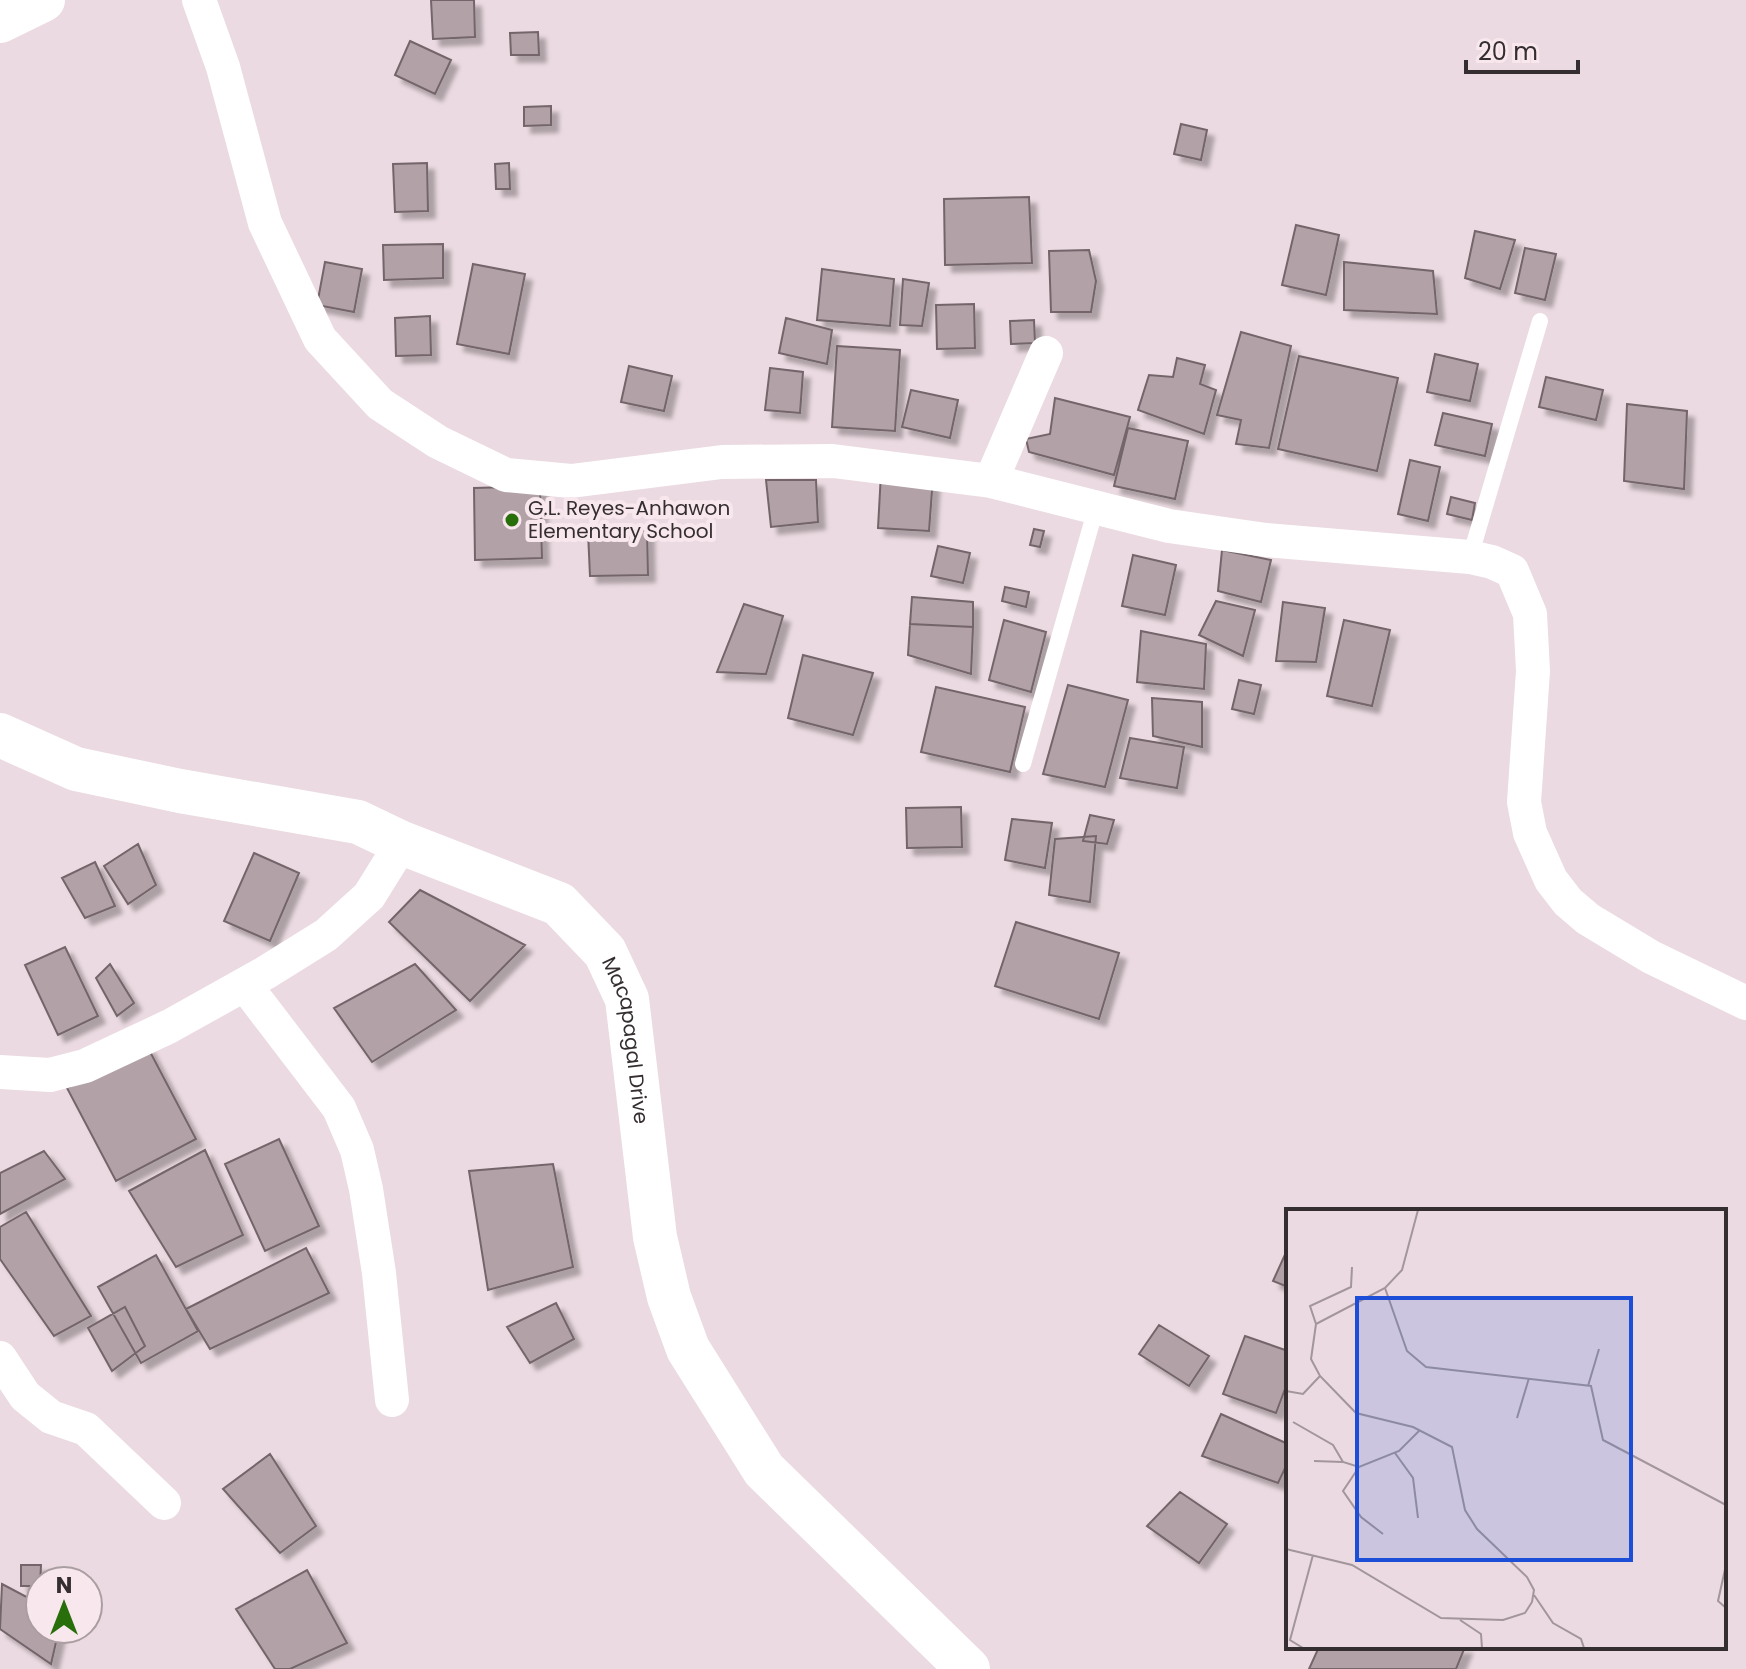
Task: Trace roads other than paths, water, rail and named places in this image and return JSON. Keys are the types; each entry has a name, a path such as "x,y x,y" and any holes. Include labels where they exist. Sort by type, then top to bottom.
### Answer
{"main road":[{"path":"0,21 43,0"},
{"name":"Macapagal Drive","path":"0,735 76,769 180,791 358,822 402,843 559,904 605,952 627,999 655,1237 669,1297 688,1349 764,1470 968,1669"}],"street":[{"path":"199,0 223,67 265,223 320,339 380,404 438,442 506,475 571,481 722,462 833,461 991,481 1169,526 1266,540 1470,557 1492,562 1512,571 1530,614 1533,671 1524,802 1530,833 1551,880 1568,902 1588,919 1651,957 1746,1003"},
{"path":"991,481 1046,353"},
{"path":"4,1079 50,1075 85,1066 170,1026 245,985 326,935 347,917 369,896 402,843"},
{"path":"245,985 339,1108 357,1150 379,1273 392,1400"},
{"path":"0,1358 25,1396 51,1417 86,1429 164,1503"}],"lane":[{"path":"1470,557 1540,321"},
{"path":"1023,764 1096,508"}],"place":[{"name":"G.L. Reyes-Anhawon Elementary School","path":"512,520"}]}
